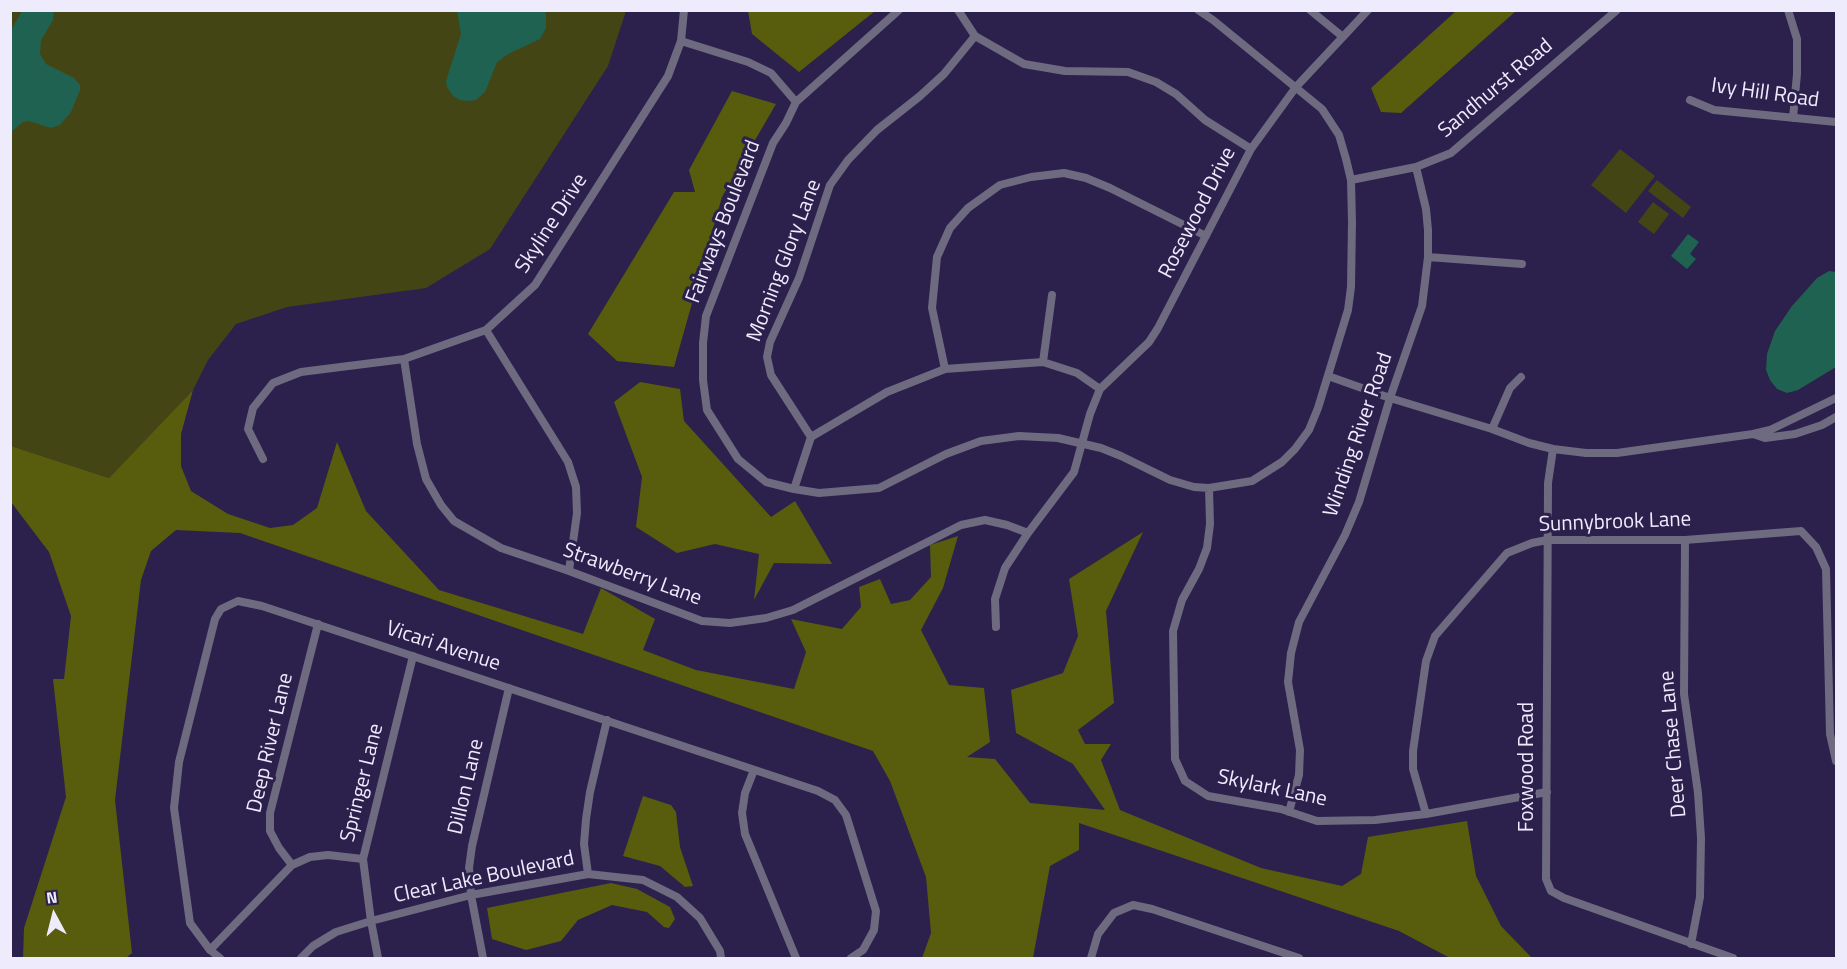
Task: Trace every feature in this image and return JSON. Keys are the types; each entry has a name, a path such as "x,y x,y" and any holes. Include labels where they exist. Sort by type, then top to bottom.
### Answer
{"street":[{"name":"Skyline Drive","path":"263,459 248,429 253,408 273,383 301,372 404,359 486,330 536,285 668,76 681,41 684,10"},
{"name":"Fairways Boulevard","path":"899,10 796,102 773,143 706,316 703,380 707,410 716,428 738,459 766,482 819,493 879,488 946,454 981,441 1020,436 1058,438 1082,444 1121,456 1170,480 1194,487 1209,488 1252,481 1282,462 1295,449 1309,430 1348,310 1351,287 1351,180 1339,135 1332,121 1322,109 1198,10"},
{"path":"958,10 975,36 1024,64 1065,71 1128,72 1156,81 1176,94 1205,120 1251,148"},
{"path":"1311,10 1343,37"},
{"name":"Rosewood Drive","path":"996,627 995,599 1005,568 1074,471 1090,414 1100,389 1149,342 1175,298 1251,148 1296,87 1368,10"},
{"name":"Sandhurst Road","path":"1351,180 1416,167 1451,153 1617,10"},
{"path":"1788,10 1797,39 1793,118"},
{"name":"Morning Glory Lane","path":"811,437 771,375 767,357 770,342 799,278 830,185 848,160 877,130 944,74 975,36"},
{"path":"681,41 748,62 771,73 796,102"},
{"name":"Ivy Hill Road","path":"1690,100 1714,110 1836,122"},
{"name":"Winding River Road","path":"1289,812 1299,775 1300,750 1288,682 1291,652 1299,622 1345,535 1359,502 1390,398 1422,306 1428,257 1428,230 1426,209 1416,167"},
{"path":"945,369 932,308 937,257 950,228 962,214 1000,185 1031,177 1064,173 1086,178 1206,236"},
{"path":"1428,257 1522,264"},
{"path":"1043,362 1052,295"},
{"path":"486,330 568,462 576,487 577,513 569,571"},
{"name":"Strawberry Lane","path":"404,359 417,444 426,479 441,505 454,521 501,548 702,621 730,623 766,618 793,610 961,525 985,520 1028,533"},
{"path":"794,489 811,437 887,392 945,369 1043,362 1077,373 1100,389"},
{"path":"1328,376 1529,443 1586,453 1617,453 1753,434 1770,430 1836,398"},
{"path":"1492,429 1510,388 1521,377"},
{"path":"1753,434 1765,438 1795,434 1822,425 1836,417"},
{"name":"Foxwood Road","path":"1553,449 1548,483 1547,540 1546,879 1551,891 1564,898 1733,958"},
{"name":"Skylark Lane","path":"1209,488 1210,524 1207,548 1199,569 1182,600 1173,631 1175,759 1185,781 1208,796 1289,812 1317,821 1375,820 1426,814 1547,792"},
{"name":"Sunnybrook Lane","path":"1426,814 1413,769 1413,751 1426,661 1435,636 1508,553 1532,543 1547,540 1685,540 1801,531 1816,547 1826,569 1830,734 1836,761"},
{"name":"Deer Chase Lane","path":"1685,540 1684,694 1698,793 1701,838 1700,897 1691,944"},
{"name":"Vicari Avenue","path":"220,958 210,950 190,923 174,808 179,762 215,619 221,609 238,601 262,606 318,624 607,720 818,791 835,800 846,815 876,912 874,930 863,950 851,958"},
{"name":"Deep River Lane","path":"292,865 270,831 270,813 318,624"},
{"name":"Springer Lane","path":"378,958 363,860 413,656"},
{"name":"Dillon Lane","path":"483,958 471,895 469,868 472,846 509,688"},
{"path":"588,874 584,844 586,819 607,720"},
{"path":"754,770 745,793 742,813 745,834 796,958"},
{"path":"210,950 292,865 310,857 328,855 363,860"},
{"name":"Clear Lake Boulevard","path":"302,958 314,946 336,932 371,921 471,895 588,874 642,880 677,897 700,918 720,951 721,958"},
{"path":"1091,958 1098,934 1114,914 1133,905 1152,909 1299,958"}],"shaded area":[{"path":"544,10 546,14 546,28 540,39 508,54 497,62 485,92 476,100 460,100 453,96 447,87 446,81 461,34 457,11"},
{"path":"748,10 875,11 799,72 752,34"},
{"path":"11,11 625,11 625,14 608,66 490,249 426,288 287,307 236,324 208,360 193,390 109,478 11,446"},
{"path":"22,11 54,11 53,20 41,40 40,54 46,64 74,78 80,85 80,90 71,112 60,125 51,128 29,121 23,122 11,132 11,30"},
{"path":"1456,11 1516,11 1401,113 1381,112 1371,88"},
{"path":"732,91 776,104 722,197 674,367 617,361 588,334 674,192 695,192 689,170"},
{"path":"1620,149 1655,176 1626,213 1591,185"},
{"path":"1657,180 1691,207 1683,218 1648,191"},
{"path":"1653,202 1669,214 1654,234 1638,222"},
{"path":"1688,234 1699,242 1690,254 1696,259 1687,269 1671,256"},
{"path":"1829,271 1836,272 1836,367 1798,390 1787,393 1777,389 1770,380 1766,370 1767,354 1775,331 1792,306 1817,278"},
{"path":"640,382 680,389 684,421 771,517 795,501 832,564 774,563 754,600 759,554 715,544 677,553 636,527 642,477 614,402"},
{"path":"193,390 181,434 181,466 191,491 228,514 270,528 293,525 317,508 337,442 366,511 439,590 583,634 601,588 655,619 643,650 696,670 794,689 806,652 791,619 842,629 861,607 859,587 880,579 891,604 910,600 931,577 930,545 958,536 943,588 921,630 949,685 984,688 990,742 967,757 995,759 1030,803 1105,810 1073,764 1016,733 1011,690 1063,673 1078,636 1069,579 1143,532 1106,611 1114,703 1078,730 1085,744 1111,744 1101,760 1120,810 1261,868 1342,886 1361,874 1368,837 1467,821 1476,876 1501,926 1532,958 1450,958 1399,931 1079,823 1079,850 1050,866 1033,958 922,958 931,933 926,877 890,781 873,751 240,533 176,530 151,551 141,580 115,800 132,953 126,958 23,958 24,928 66,797 53,679 64,679 71,616 49,552 11,502 11,446 109,478"},
{"path":"643,796 671,805 676,812 680,847 693,886 685,887 660,866 623,856"},
{"path":"611,883 637,889 670,907 675,919 669,928 664,927 647,912 612,905 578,920 561,941 526,950 492,939 487,908"}]}
